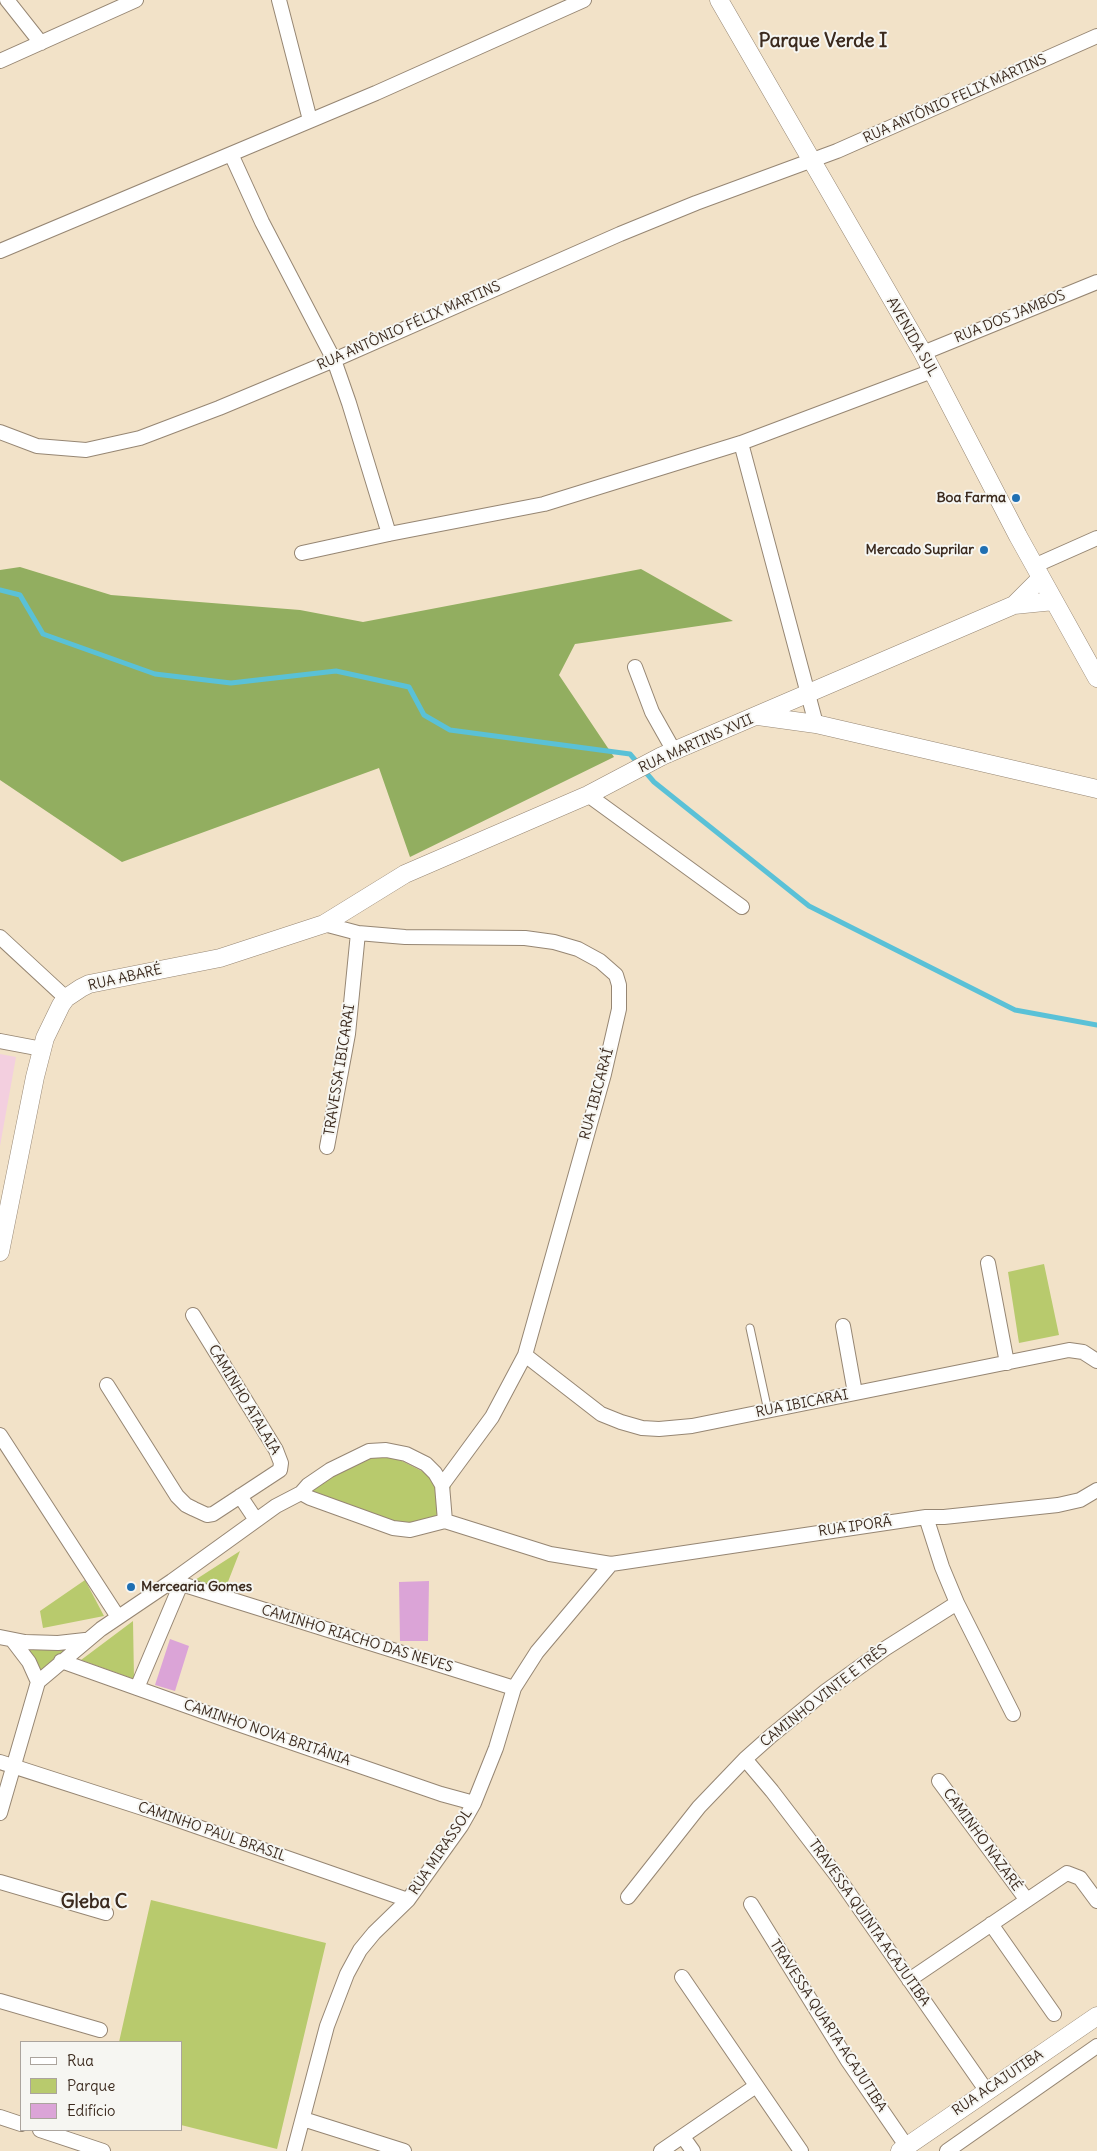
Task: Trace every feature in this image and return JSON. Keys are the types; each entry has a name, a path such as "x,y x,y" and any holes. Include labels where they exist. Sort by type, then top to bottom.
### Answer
{"street":[{"path":"7,0 41,43"},
{"path":"0,61 136,0"},
{"path":"279,0 310,120"},
{"path":"0,251 452,60 584,0"},
{"name":"AVENIDA SUL","path":"719,0 862,252 923,353 1038,572 1097,678"},
{"name":"RUA ANTÔNIO FELIX MARTINS","path":"812,162 1097,36"},
{"path":"230,154 262,222 334,360 349,402 389,534"},
{"name":"RUA ANTÔNIO FÉLIX MARTINS","path":"0,432 37,446 86,450 131,440 219,408 334,360 705,199 812,162"},
{"name":"RUA DOS JAMBOS","path":"923,353 1097,282"},
{"path":"302,553 544,504 741,443 932,370"},
{"path":"741,443 816,724"},
{"path":"1014,605 1038,572 1097,538"},
{"path":"758,716 1014,605 1054,601"},
{"path":"635,667 668,754"},
{"name":"RUA MARTINS XVII","path":"324,924 405,874 588,795 668,754 758,716 816,724 1097,789"},
{"path":"588,795 742,907"},
{"name":"RUA IBICARAÍ","path":"324,924 358,933 405,937 525,938 554,942 589,954 608,967 616,976 619,985 620,996 615,1028 524,1355 492,1417 442,1485"},
{"name":"RUA ABARÉ","path":"1,1244 34,1077 50,1024 66,998 89,984 220,958 324,924"},
{"name":"TRAVESSA IBICARAI","path":"327,1147 348,1034 358,933"},
{"path":"0,937 66,998"},
{"path":"0,1040 42,1049"},
{"path":"988,1263 1007,1363"},
{"name":"CAMINHO ATALAIA","path":"107,1385 168,1483 186,1505 210,1515 280,1470 281,1463 276,1450 193,1315"},
{"path":"844,1326 855,1393"},
{"name":"RUA IBICARAI","path":"524,1355 601,1414 642,1428 682,1428 1068,1350 1083,1352 1097,1361"},
{"path":"0,1435 118,1617"},
{"path":"0,1813 38,1682 86,1640 118,1617 176,1582 256,1520 276,1506 301,1493 308,1485 338,1465 369,1451 380,1450 406,1454 418,1459 434,1473 442,1485 445,1522 404,1530 321,1502 301,1493"},
{"name":"RUA IPORÃ","path":"445,1522 550,1554 611,1564 926,1517 944,1517 1058,1505 1080,1500 1097,1490"},
{"path":"240,1496 256,1520"},
{"path":"926,1517 942,1567 1013,1714"},
{"name":"RUA MIRASSOL","path":"294,2151 327,2026 348,1974 365,1944 408,1900 461,1826 474,1803 496,1748 514,1688 536,1652 611,1564"},
{"path":"137,1688 176,1582"},
{"name":"CAMINHO RIACHO DAS NEVES","path":"176,1582 514,1688"},
{"name":"CAMINHO VINTE E TRÊS","path":"628,1897 699,1808 745,1759 826,1691 886,1648 958,1602"},
{"path":"7,1639 58,1643 86,1640"},
{"path":"7,1639 30,1662 38,1682"},
{"name":"CAMINHO NOVA BRITÂNIA","path":"61,1661 441,1794 474,1803"},
{"name":"TRAVESSA QUINTA ACAJUTIBA","path":"745,1759 807,1835 986,2090"},
{"name":"CAMINHO PAUL BRASIL","path":"0,1762 155,1812 408,1900"},
{"name":"CAMINHO NAZARÉ","path":"939,1781 1026,1899"},
{"path":"909,1980 1067,1873 1080,1878 1097,1901"},
{"path":"0,1882 106,1913"},
{"name":"TRAVESSA QUARTA ACAJUTIBA","path":"751,1904 903,2149"},
{"path":"991,1924 1054,2014"},
{"path":"682,1977 801,2151"},
{"path":"0,2001 100,2030"},
{"name":"RUA ACAJUTIBA","path":"903,2149 986,2090 1097,2016"},
{"path":"947,2151 1096,2047 1080,2028"},
{"path":"661,2151 756,2086"},
{"path":"0,2117 20,2124"},
{"path":"303,2119 404,2151"},
{"path":"43,2131 104,2151"},
{"path":"683,2137 693,2151"}],"lane":[{"path":"750,1328 768,1411"}],"shaded area":[{"path":"0,1054 16,1057 0,1146"}],"green space":[{"path":"20,567 111,595 300,610 363,622 641,569 733,621 575,644 559,675 614,757 410,857 379,768 122,862 0,780 0,570"},
{"path":"1044,1264 1059,1335 1019,1343 1008,1272"},
{"path":"380,1453 402,1461 451,1486 445,1508 429,1521 411,1528 295,1492"},
{"path":"240,1551 224,1592 195,1580"},
{"path":"85,1580 104,1616 43,1628 40,1611"},
{"path":"133,1621 134,1679 81,1660"},
{"path":"22,1645 70,1647 40,1672"},
{"path":"151,1900 326,1943 277,2149 182,2125 182,2041 119,2041"}],"building":[{"path":"429,1581 428,1641 400,1641 399,1582"},
{"path":"170,1639 189,1646 175,1691 155,1685"}],"waterway":[{"path":"0,590 20,595 43,634 155,674 231,683 336,671 409,687 424,715 450,730 630,754 654,782 809,906 1015,1010 1097,1025"}],"place":[{"name":"Boa Farma","path":"1016,498"},
{"name":"Mercado Suprilar","path":"984,550"},
{"name":"Mercearia Gomes","path":"131,1587"}],"district":[{"name":"Parque Verde I","path":"823,42"},
{"name":"Gleba C","path":"94,1903"}]}
